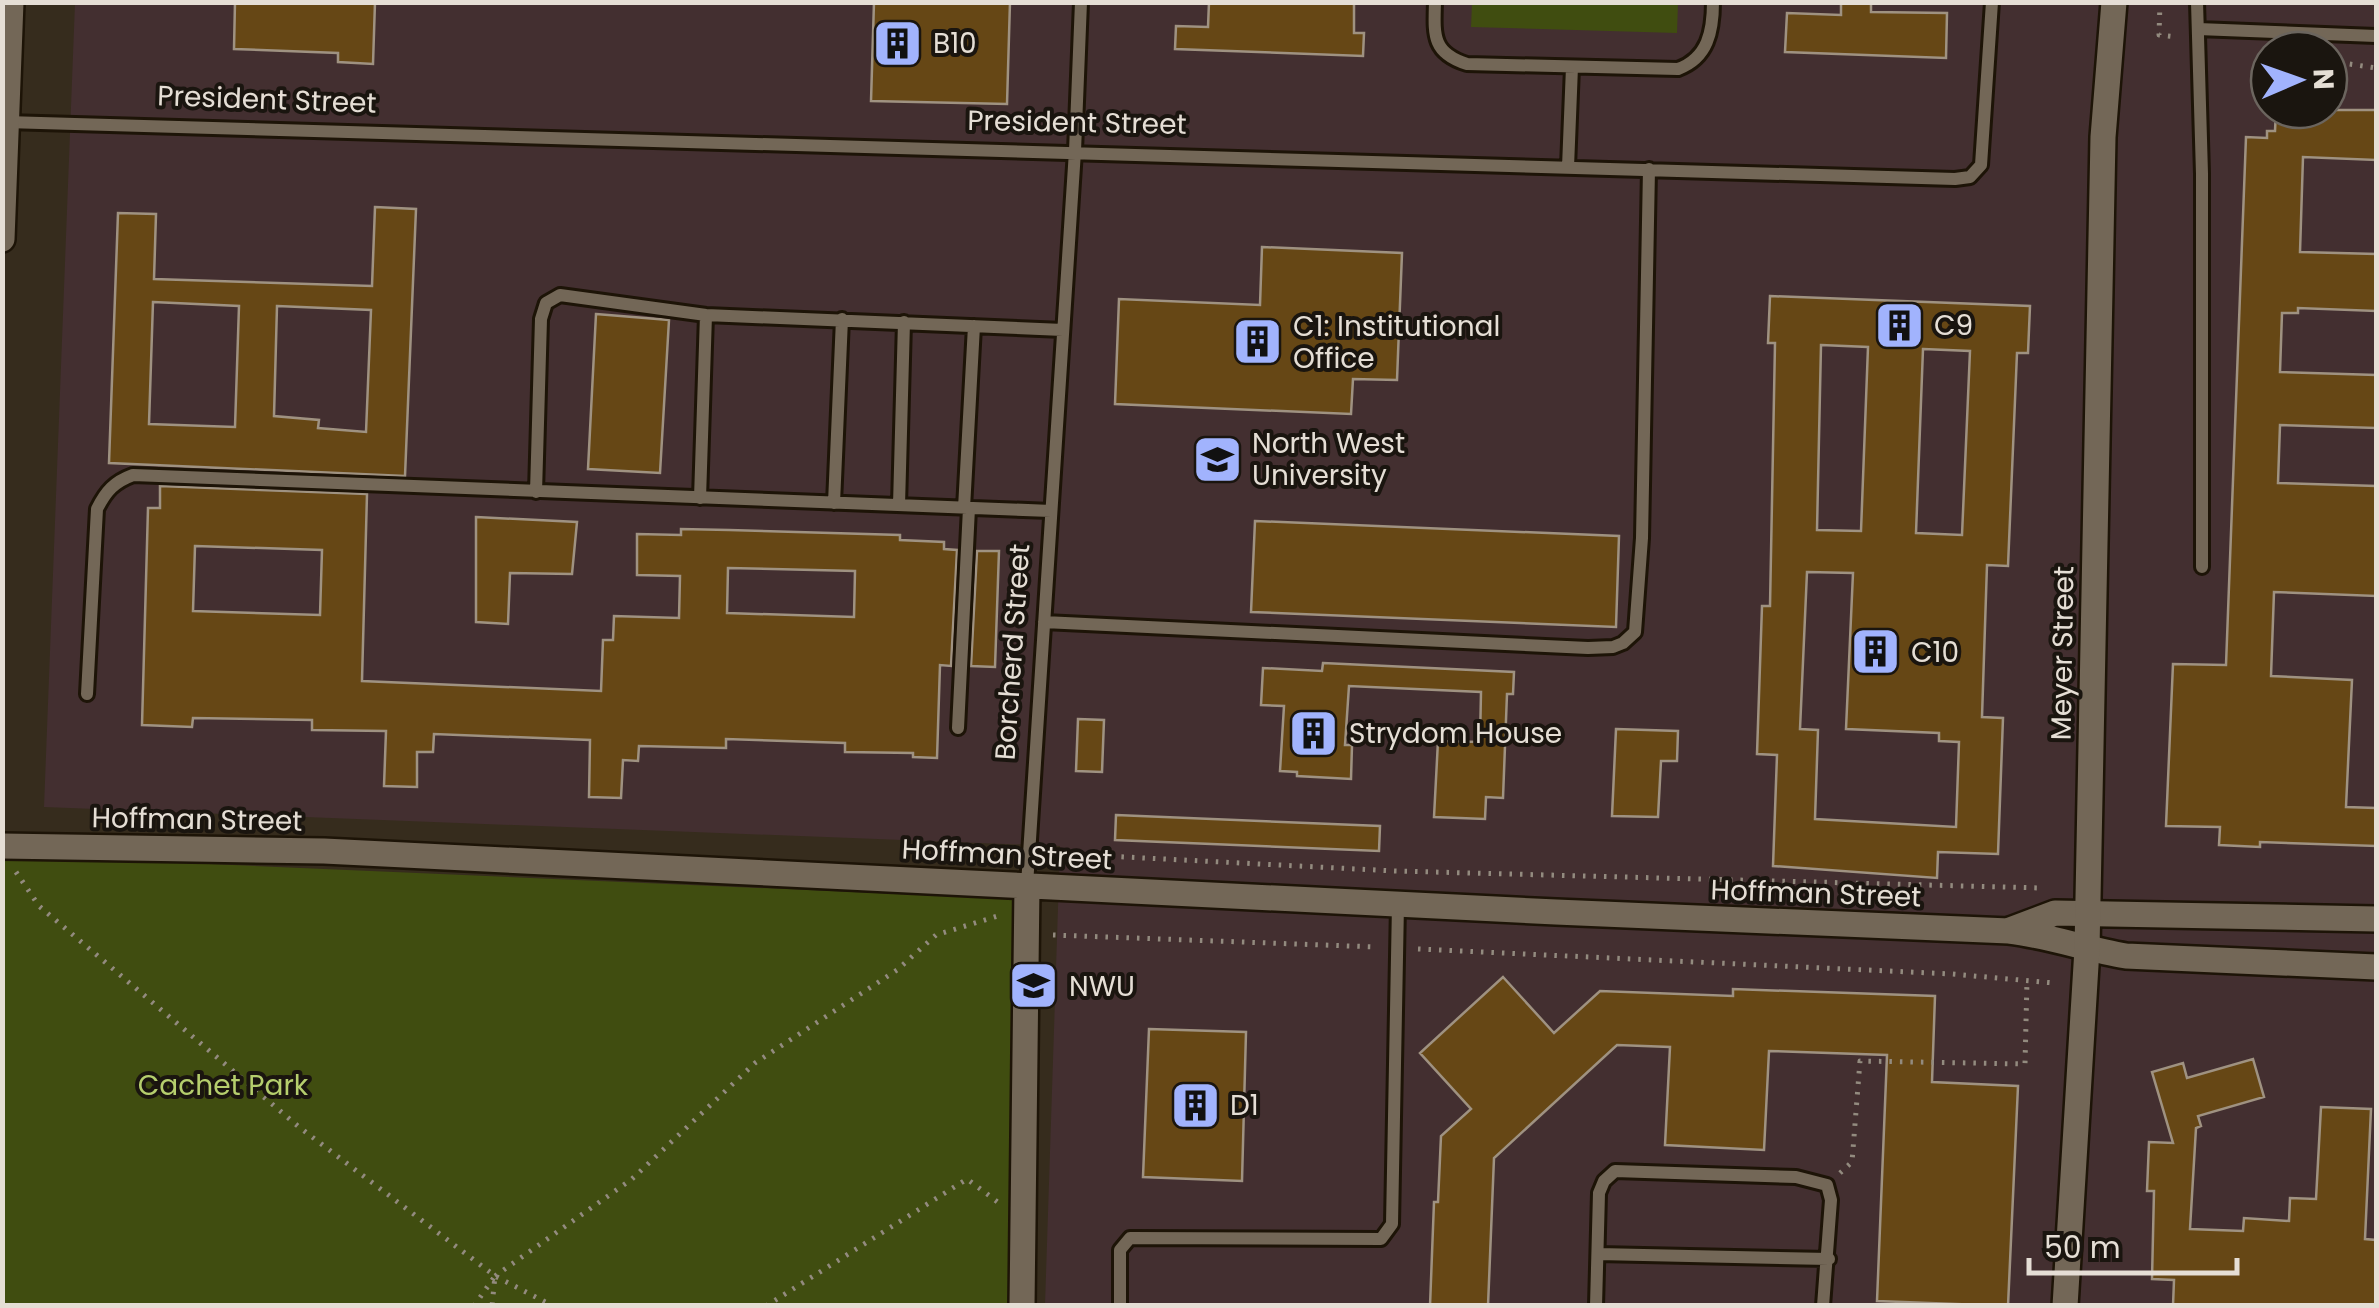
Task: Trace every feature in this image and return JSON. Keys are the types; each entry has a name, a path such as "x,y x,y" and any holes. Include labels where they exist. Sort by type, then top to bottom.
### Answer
{"street":[{"path":"2,238 11,2"},
{"name":"Meyer Street","path":"2065,1306 2087,950 2103,138 2114,2"},
{"name":"Hoffman Street","path":"7,856 324,851 1027,896 1398,904 2008,930 2055,937 2087,950 2126,956 2376,968"},
{"name":"Borcherd Street","path":"1022,1306 1027,896"},
{"name":"Hoffman Street","path":"2008,930 2055,913 2086,912 2155,917 2376,919"}],"lane":[{"name":"Borcherd Street","path":"1027,896 1081,2"},
{"path":"1435,2 1434,30 1439,47 1449,58 1467,64 1678,69 1691,64 1702,52 1710,36 1714,2"},
{"name":"President Street","path":"4,122 1955,179 1970,176 1982,166 1992,2"},
{"path":"2197,2 2202,174 2202,567"},
{"path":"2198,29 2376,36"},
{"path":"1568,167 1572,67"},
{"path":"1044,622 1588,648 1623,644 1635,632 1642,538 1649,169"},
{"path":"536,492 541,319 546,303 560,295 706,315 1064,330"},
{"path":"700,498 706,315"},
{"path":"834,503 842,319"},
{"path":"899,506 904,322"},
{"path":"958,728 974,326"},
{"path":"87,694 97,509 118,480 133,475 1051,511"},
{"path":"1120,1306 1120,1250 1130,1238 1381,1239 1392,1224 1398,904"},
{"path":"1596,1306 1599,1193 1604,1181 1615,1171 1796,1178 1827,1186 1829,1259 1824,1306"},
{"path":"1598,1254 1829,1259"}],"path":[{"path":"2349,63 2376,68"},
{"path":"1029,852 1395,870 2054,889"},
{"path":"7,856 38,906 300,1128 495,1276 554,1306"},
{"path":"474,1306 495,1276 632,1178 755,1063 896,970 936,935 1027,896"},
{"path":"1027,934 1398,948 2054,982"},
{"path":"1827,1186 1852,1162 1860,1061 2025,1064 2026,980"},
{"path":"766,1306 967,1179 1023,1220"},
{"path":"492,1306 495,1276"}],"shaded area":[{"name":"North West University","path":"75,3 2376,3 2376,1305 1045,1305 1060,846 44,807"}],"green space":[{"path":"1472,3 1678,3 1677,33 1471,27"},
{"name":"Cachet Park","path":"3,855 1035,900 1020,1305 3,1306"}],"building":[{"path":"235,2 375,2 373,64 338,62 338,53 234,49"},
{"name":"B10","path":"874,2 1010,2 1007,104 871,101"},
{"path":"1209,2 1354,2 1354,33 1364,33 1363,56 1175,49 1176,26 1208,27"},
{"path":"1841,2 1871,2 1871,12 1947,13 1946,58 1785,52 1787,13 1841,15"},
{"path":"2349,110 2376,110 2376,160 2303,157 2300,252 2376,254 2376,311 2298,308 2298,313 2282,313 2280,372 2376,375 2376,428 2280,425 2278,483 2376,486 2376,596 2274,592 2271,676 2352,680 2346,807 2376,808 2376,846 2260,842 2260,847 2219,845 2220,827 2166,826 2173,664 2226,665 2246,137 2267,138 2267,131 2349,130"},
{"path":"375,207 416,209 405,476 109,463 118,213 156,214 154,279 372,286","holes":["153,302 239,306 235,427 149,424","277,306 371,310 366,432 318,428 319,420 274,416"]},
{"name":"C1: Institutional Office","path":"1262,247 1402,253 1397,380 1353,379 1351,414 1115,404 1119,299 1260,305"},
{"path":"1770,296 2030,306 2028,353 2017,353 2008,566 1987,565 1982,717 2003,718 1998,854 1938,852 1937,878 1773,866 1777,755 1757,754 1762,606 1770,606 1775,343 1768,343","holes":["1821,345 1868,347 1861,531 1817,530","1923,349 1970,351 1962,535 1916,533","1807,572 1853,573 1846,729 1939,733 1939,741 1959,742 1956,827 1815,819 1818,730 1800,729"]},
{"path":"596,314 669,320 660,473 588,469"},
{"path":"160,486 367,494 362,681 601,691 603,640 613,640 614,616 679,618 680,576 637,575 637,534 681,535 681,529 729,530 900,535 900,540 944,542 944,549 957,550 951,666 940,665 937,758 913,757 913,753 845,752 845,743 726,739 726,748 639,746 638,761 623,760 621,798 589,797 590,740 434,734 433,752 417,752 417,787 384,786 386,731 312,730 312,720 193,718 192,727 142,725 148,508 160,508","holes":["195,546 322,550 320,615 193,611","728,568 855,571 854,617 727,613"]},
{"path":"476,517 577,522 572,574 510,573 508,624 476,622"},
{"path":"1255,521 1619,536 1616,627 1251,612"},
{"path":"977,551 999,551 995,667 971,666"},
{"path":"1323,663 1514,672 1513,694 1507,694 1503,798 1486,797 1485,819 1434,817 1438,741 1480,742 1481,692 1349,686 1345,745 1352,745 1351,779 1297,776 1297,772 1280,771 1284,706 1261,705 1263,668 1322,671"},
{"path":"1078,719 1104,720 1102,772 1076,771"},
{"path":"1616,729 1678,731 1677,761 1661,761 1658,817 1612,816"},
{"path":"1116,815 1380,826 1379,851 1115,840"},
{"path":"1503,977 1554,1033 1600,991 1733,996 1733,989 1935,996 1932,1082 2018,1086 2008,1306 1877,1301 1887,1055 1769,1051 1764,1150 1665,1145 1670,1047 1617,1045 1494,1158 1488,1306 1430,1306 1441,1136 1471,1109 1420,1053"},
{"name":"D1","path":"1149,1029 1246,1032 1242,1181 1143,1177"},
{"path":"2253,1059 2264,1097 2198,1116 2201,1126 2196,1128 2190,1229 2243,1231 2244,1218 2289,1221 2290,1198 2316,1199 2321,1107 2371,1109 2365,1239 2376,1240 2376,1306 2173,1306 2174,1280 2152,1279 2154,1191 2147,1191 2149,1142 2173,1143 2152,1072 2183,1063 2187,1078"}],"place":[{"name":"B10","path":"898,43"},
{"name":"C9","path":"1899,325"},
{"name":"C1: Institutional Office","path":"1258,342"},
{"name":"North West University","path":"1217,459"},
{"name":"C10","path":"1876,652"},
{"name":"Strydom House","path":"1314,733"},
{"name":"NWU","path":"1034,986"},
{"name":"D1","path":"1195,1105"}]}
